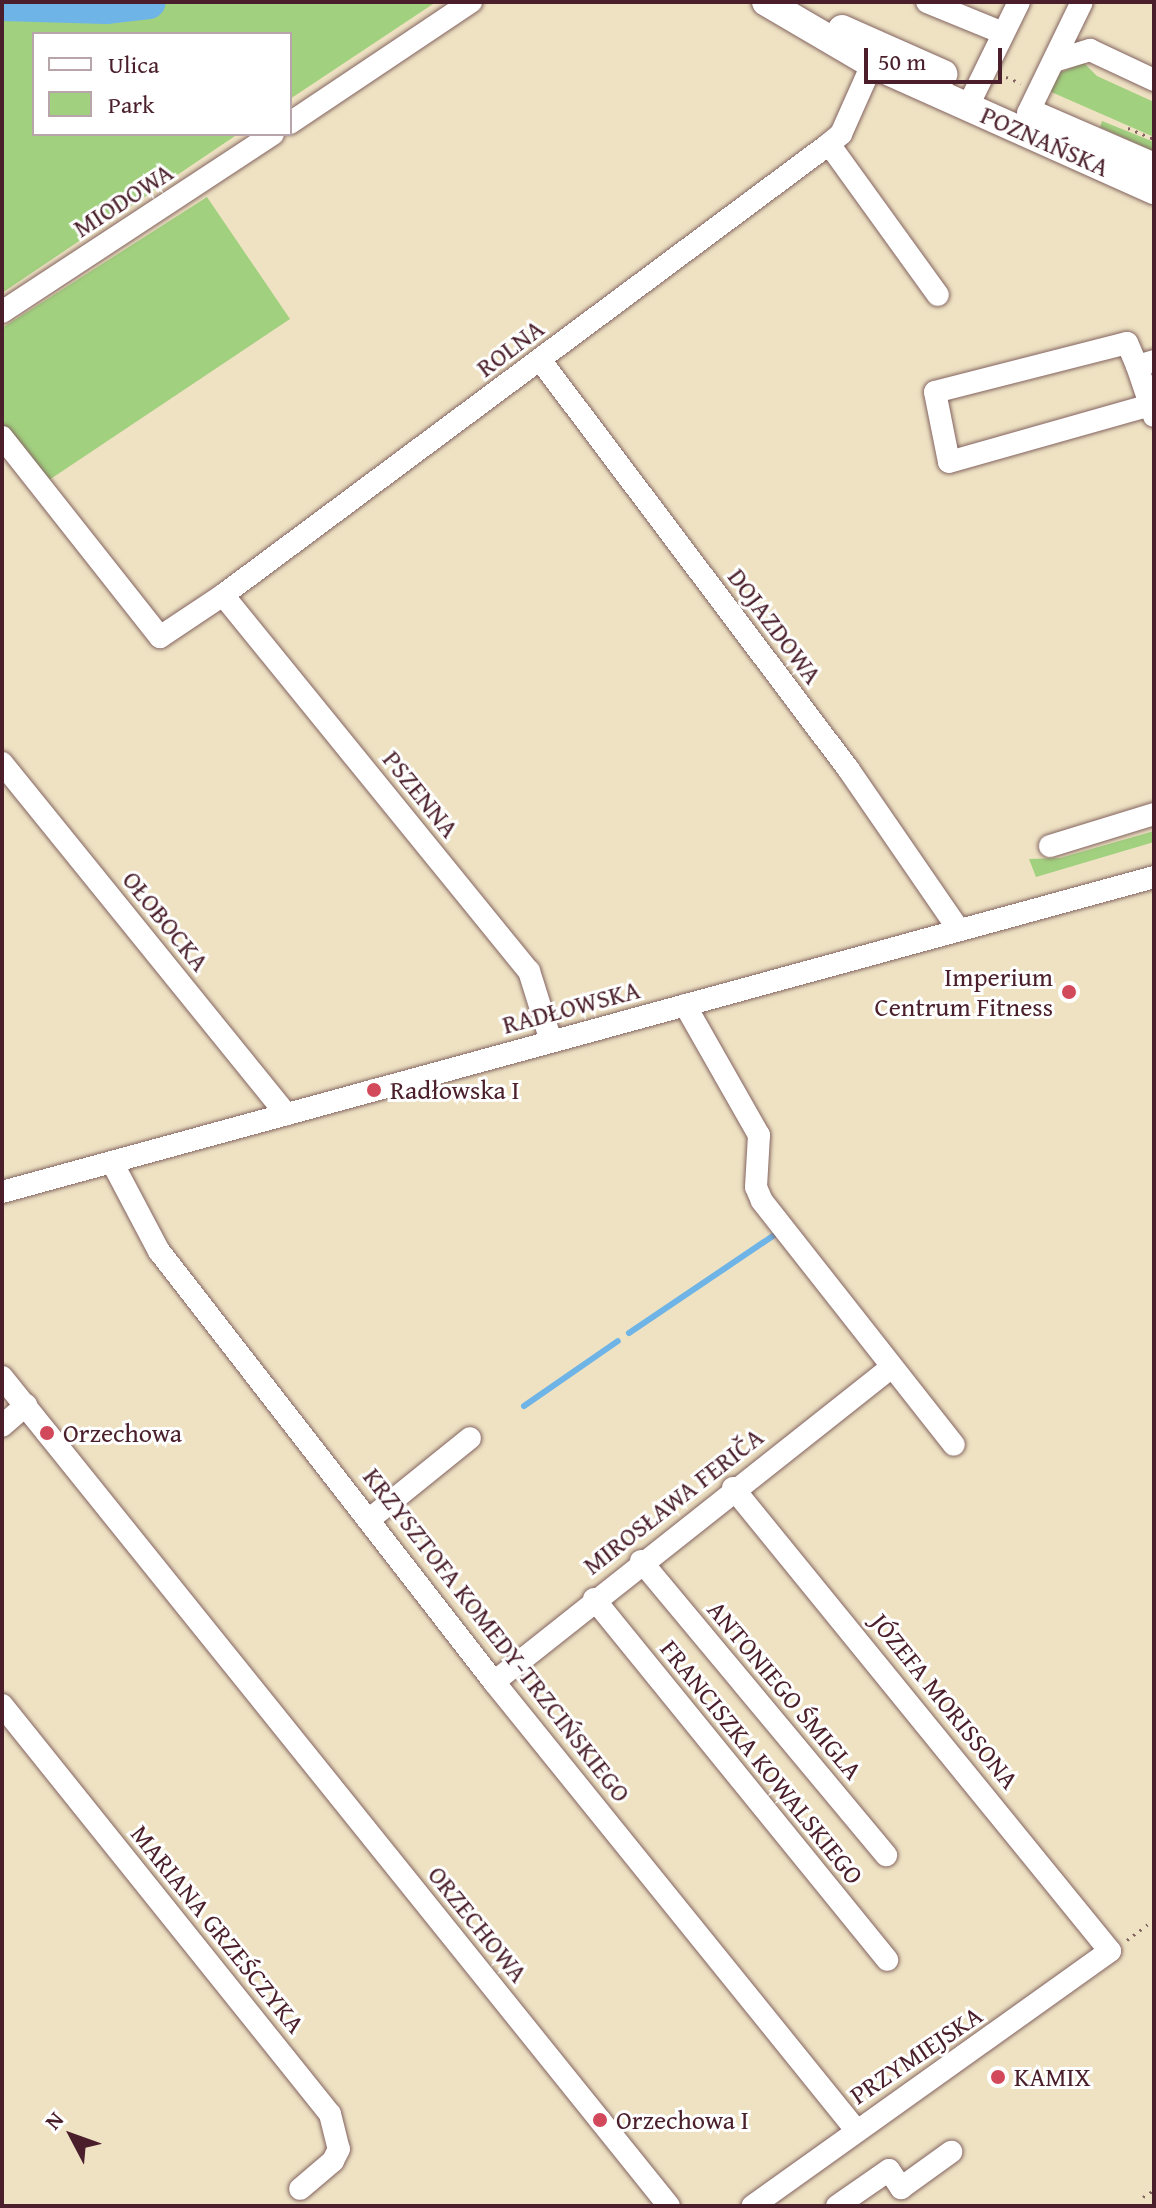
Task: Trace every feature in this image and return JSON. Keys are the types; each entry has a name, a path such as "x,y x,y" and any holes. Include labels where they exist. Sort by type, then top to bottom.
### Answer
{"main road":[{"name":"POZNAŃSKA","path":"766,2 971,97 1041,139 1154,190"},
{"name":"POZNAŃSKA","path":"788,2 876,55"},
{"name":"POZNAŃSKA","path":"971,97 1028,113 1154,167"}],"street":[{"path":"292,122 471,2"},
{"path":"927,2 1003,33"},
{"path":"971,97 1019,2"},
{"path":"1041,139 1028,113 1082,2"},
{"path":"1054,61 1090,50 1154,80"},
{"name":"ROLNA","path":"2,437 160,637 223,595 541,361 829,144 841,134 876,55"},
{"name":"MIODOWA","path":"2,312 270,136"},
{"path":"829,144 938,295"},
{"path":"1127,343 1146,364 1152,411 949,462 935,392 1127,343"},
{"name":"DOJAZDOWA","path":"541,361 849,770 959,930"},
{"name":"PSZENNA","path":"223,595 529,971 551,1041"},
{"name":"OŁOBOCKA","path":"2,763 286,1114"},
{"path":"1050,846 1154,814"},
{"name":"RADŁOWSKA","path":"2,1192 1154,877"},
{"path":"685,1005 759,1135 756,1187 762,1201 889,1369 954,1445"},
{"name":"KRZYSZTOFA KOMEDY-TRZCIŃSKIEGO","path":"112,1162 159,1251 371,1518 494,1682 856,2130"},
{"name":"MIROSŁAWA FERIČA","path":"494,1682 733,1488 889,1369"},
{"name":"ORZECHOWA","path":"2,1377 669,2206"},
{"path":"2,1426 26,1405"},
{"path":"371,1518 470,1438"},
{"name":"JÓZEFA MORISSONA","path":"733,1488 1110,1951"},
{"name":"ANTONIEGO ŚMIGLA","path":"641,1561 886,1855"},
{"name":"FRANCISZKA KOWALSKIEGO","path":"594,1599 887,1960"},
{"name":"MARIANA GRZEŚCZYKA","path":"2,1705 330,2114 339,2149 333,2161 300,2189"},
{"name":"PRZYMIEJSKA","path":"753,2206 1110,1951"},
{"path":"837,2206 889,2170 901,2188 951,2152"}],"path":[{"path":"1110,1951 1154,1920"},
{"path":"1143,2197 1154,2190"}],"green space":[{"path":"2,2 436,2 292,98 292,32 32,32 32,136 235,136 2,293"},
{"path":"1084,63 1097,76 1154,102 1154,137 1049,91 1057,74"},
{"path":"1102,121 1154,142 1154,151 1100,127"},
{"path":"207,197 290,319 46,482 2,424 2,328"},
{"path":"1154,831 1154,842 1036,877 1029,859 1060,858"}],"waterway":[{"path":"2,4 106,7 149,2"},
{"path":"629,1333 773,1236"},
{"path":"524,1406 618,1341"}],"place":[{"name":"Imperium Centrum Fitness","path":"1069,992"},
{"name":"Radłowska I","path":"374,1090"},
{"name":"Orzechowa","path":"47,1433"},
{"name":"KAMIX","path":"998,2077"},
{"name":"Orzechowa I","path":"600,2120"}]}
